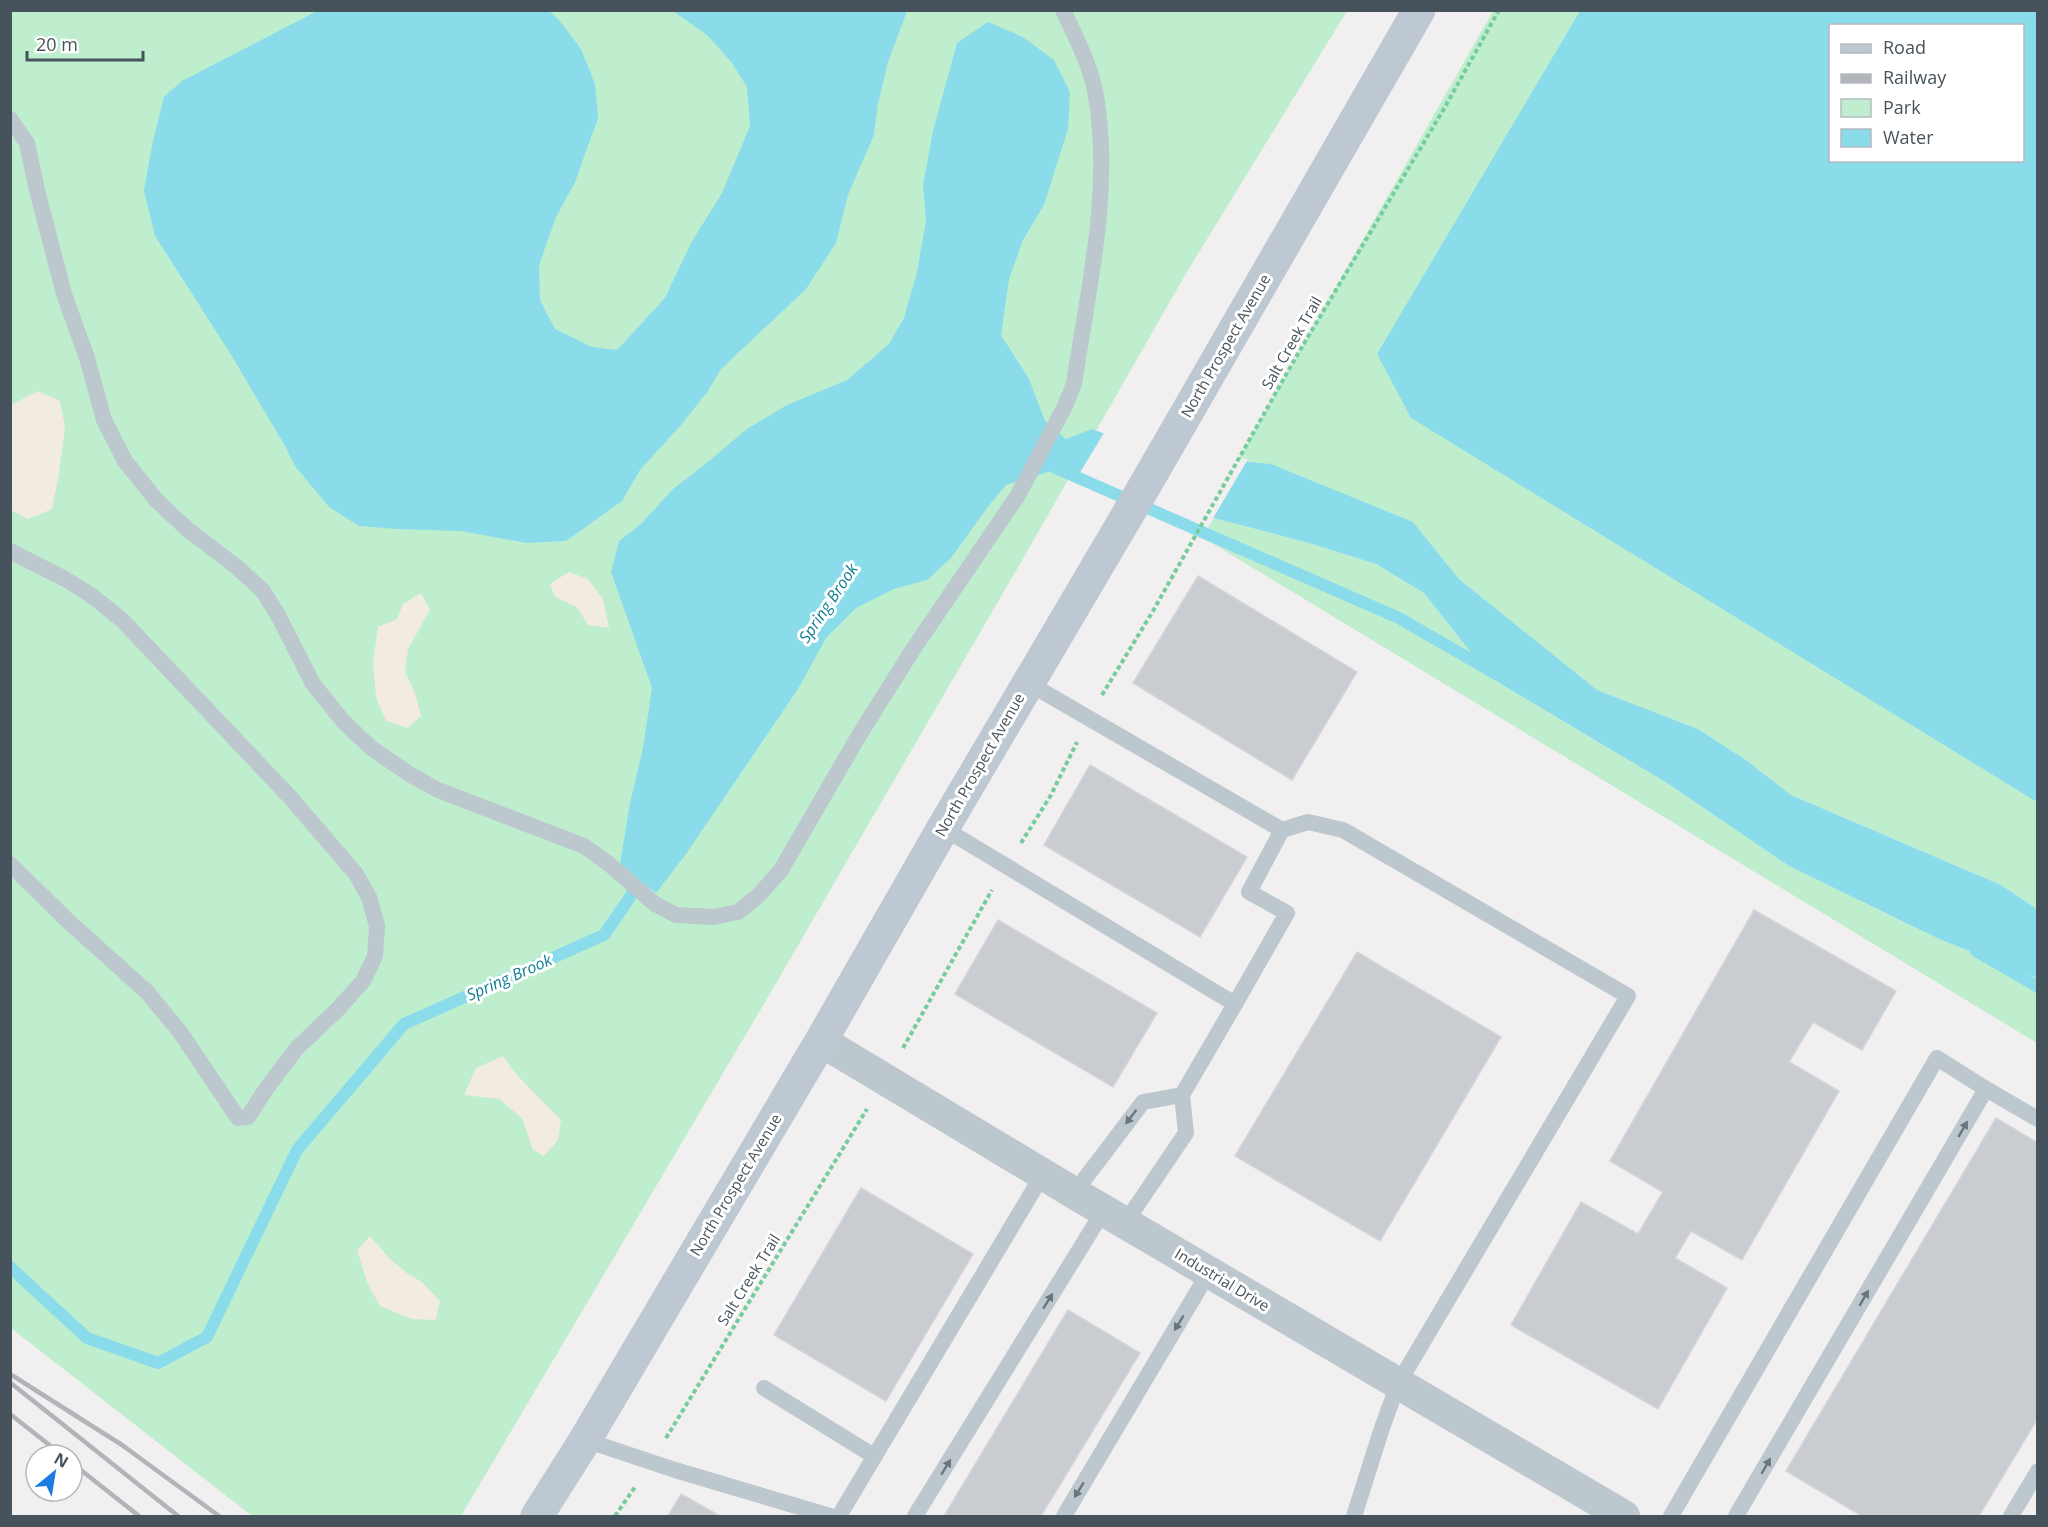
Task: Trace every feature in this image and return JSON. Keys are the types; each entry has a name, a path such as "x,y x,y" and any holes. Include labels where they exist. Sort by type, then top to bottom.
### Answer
{"main road":[{"name":"North Prospect Avenue","path":"537,1516 585,1440 821,1041 1419,10"}],"street":[{"name":"Industrial Drive","path":"821,1041 1074,1193 1624,1516"}],"lane":[{"path":"10,118 27,143 64,294 87,358 105,420 125,460 157,501 187,529 238,568 262,591 279,617 313,684 343,721 370,747 409,774 438,790 584,846 609,864 655,904 676,915 713,917 738,912 759,895 781,870 858,737 900,670 1018,495 1065,406 1074,384 1098,221 1103,162 1096,95 1086,59 1063,10"},
{"path":"10,551 65,579 122,620 289,796 356,874 369,897 376,926 375,956 363,981 338,1010 296,1049 248,1117 238,1118 180,1032 147,992 67,920 10,864"},
{"path":"1028,682 1282,830"},
{"path":"915,1516 1115,1217 1186,1133 1182,1095 1287,913 1249,892 1282,830 1308,822 1343,830 1628,996 1398,1384 1354,1516"},
{"path":"943,828 1234,1004"},
{"path":"1671,1516 1937,1058 2037,1119"},
{"path":"1736,1516 1986,1089"},
{"path":"1074,1193 1143,1102 1182,1095"},
{"path":"839,1516 1043,1174"},
{"path":"1064,1516 1209,1272"},
{"path":"764,1388 874,1456"},
{"path":"585,1440 675,1470 830,1516"},
{"path":"2011,1516 2037,1471"}],"path":[{"name":"Salt Creek Trail","path":"1106,687 1152,611 1296,357 1445,107 1499,10"},
{"path":"1032,825 1051,795 1078,738"},
{"path":"913,1032 990,893"},
{"name":"Salt Creek Trail","path":"660,1447 858,1124"},
{"path":"615,1516 636,1485"}],"green space":[{"path":"10,11 1347,11 1185,275 758,1014 461,1516 252,1516 11,1328"},
{"path":"1493,11 2037,11 2037,909 2001,885 1791,795 1746,760 1698,729 1597,690 1459,579 1413,522 1237,461"},
{"path":"1214,518 1309,543 1376,564 1424,593 1491,678 1667,783 1789,866 1939,939 2037,978 2037,1043 1202,537"}],"sand":[{"path":"38,391 60,401 65,427 52,509 28,519 11,510 11,405"},
{"path":"569,572 588,579 603,599 609,628 588,625 577,607 555,597 550,584"},
{"path":"421,593 430,610 408,649 405,672 415,693 421,716 408,728 386,721 376,697 373,663 378,627 397,619 403,604"},
{"path":"503,1056 516,1074 561,1120 558,1140 544,1156 533,1150 522,1118 499,1099 464,1095 476,1068"},
{"path":"370,1236 390,1259 422,1282 440,1301 436,1320 412,1319 380,1306 367,1282 357,1250"}],"water":[{"path":"317,11 549,11 559,20 581,49 595,84 598,118 575,182 556,217 539,265 540,300 555,329 592,347 617,350 665,298 691,243 722,193 750,126 747,87 732,63 707,35 673,11 907,11 888,62 878,104 874,135 848,195 836,243 806,289 721,369 708,391 681,425 640,470 622,501 566,541 527,543 461,531 359,526 329,507 295,466 230,353 155,236 144,191 164,97 182,81"},
{"path":"1580,11 2037,11 2037,802 1411,418 1377,354"},
{"path":"988,22 1023,37 1054,60 1070,92 1068,129 1044,205 1023,240 1009,279 1001,335 1029,379 1045,421 1066,439 1092,429 1159,454 1271,464 1413,522 1459,579 1597,690 1698,729 1746,760 1791,795 2001,885 2037,909 2037,978 1939,939 1789,866 1667,783 1491,678 1424,593 1376,564 1309,543 1214,518 1061,468 1006,485 951,558 927,580 894,589 856,608 826,638 798,689 686,854 656,893 620,864 630,803 643,748 652,688 611,572 619,541 641,524 673,489 747,429 787,405 847,380 889,344 904,318 917,272 926,221 923,186 933,131 957,43"}],"pier":[{"path":"1105,431 1160,451 1248,459 1212,520 1078,476"}],"building":[{"path":"1198,576 1357,672 1292,780 1133,683"},
{"path":"1090,765 1247,857 1200,937 1044,845"},
{"path":"1754,910 1896,991 1862,1050 1813,1022 1789,1062 1839,1091 1742,1260 1691,1231 1675,1258 1727,1288 1658,1409 1511,1325 1581,1202 1638,1234 1663,1192 1610,1161"},
{"path":"998,920 1157,1013 1113,1087 955,994"},
{"path":"1357,952 1501,1037 1380,1241 1235,1156"},
{"path":"1996,1118 2038,1143 2038,1418 1979,1516 1862,1516 1786,1471"},
{"path":"861,1188 973,1254 886,1401 774,1335"},
{"path":"1068,1310 1140,1353 1041,1516 944,1516"},
{"path":"681,1494 720,1516 668,1516"}],"waterway":[{"path":"1042,462 1399,618 1496,674"},
{"name":"Spring Brook","path":"10,1267 87,1338 158,1363 207,1337 297,1150 404,1024 604,935 641,881"},
{"path":"1976,951 2038,987"}],"railway":[{"path":"10,1374 122,1445 219,1516"},
{"path":"12,1384 178,1516"},
{"path":"10,1414 47,1443"},
{"path":"84,1472 139,1516"}]}
